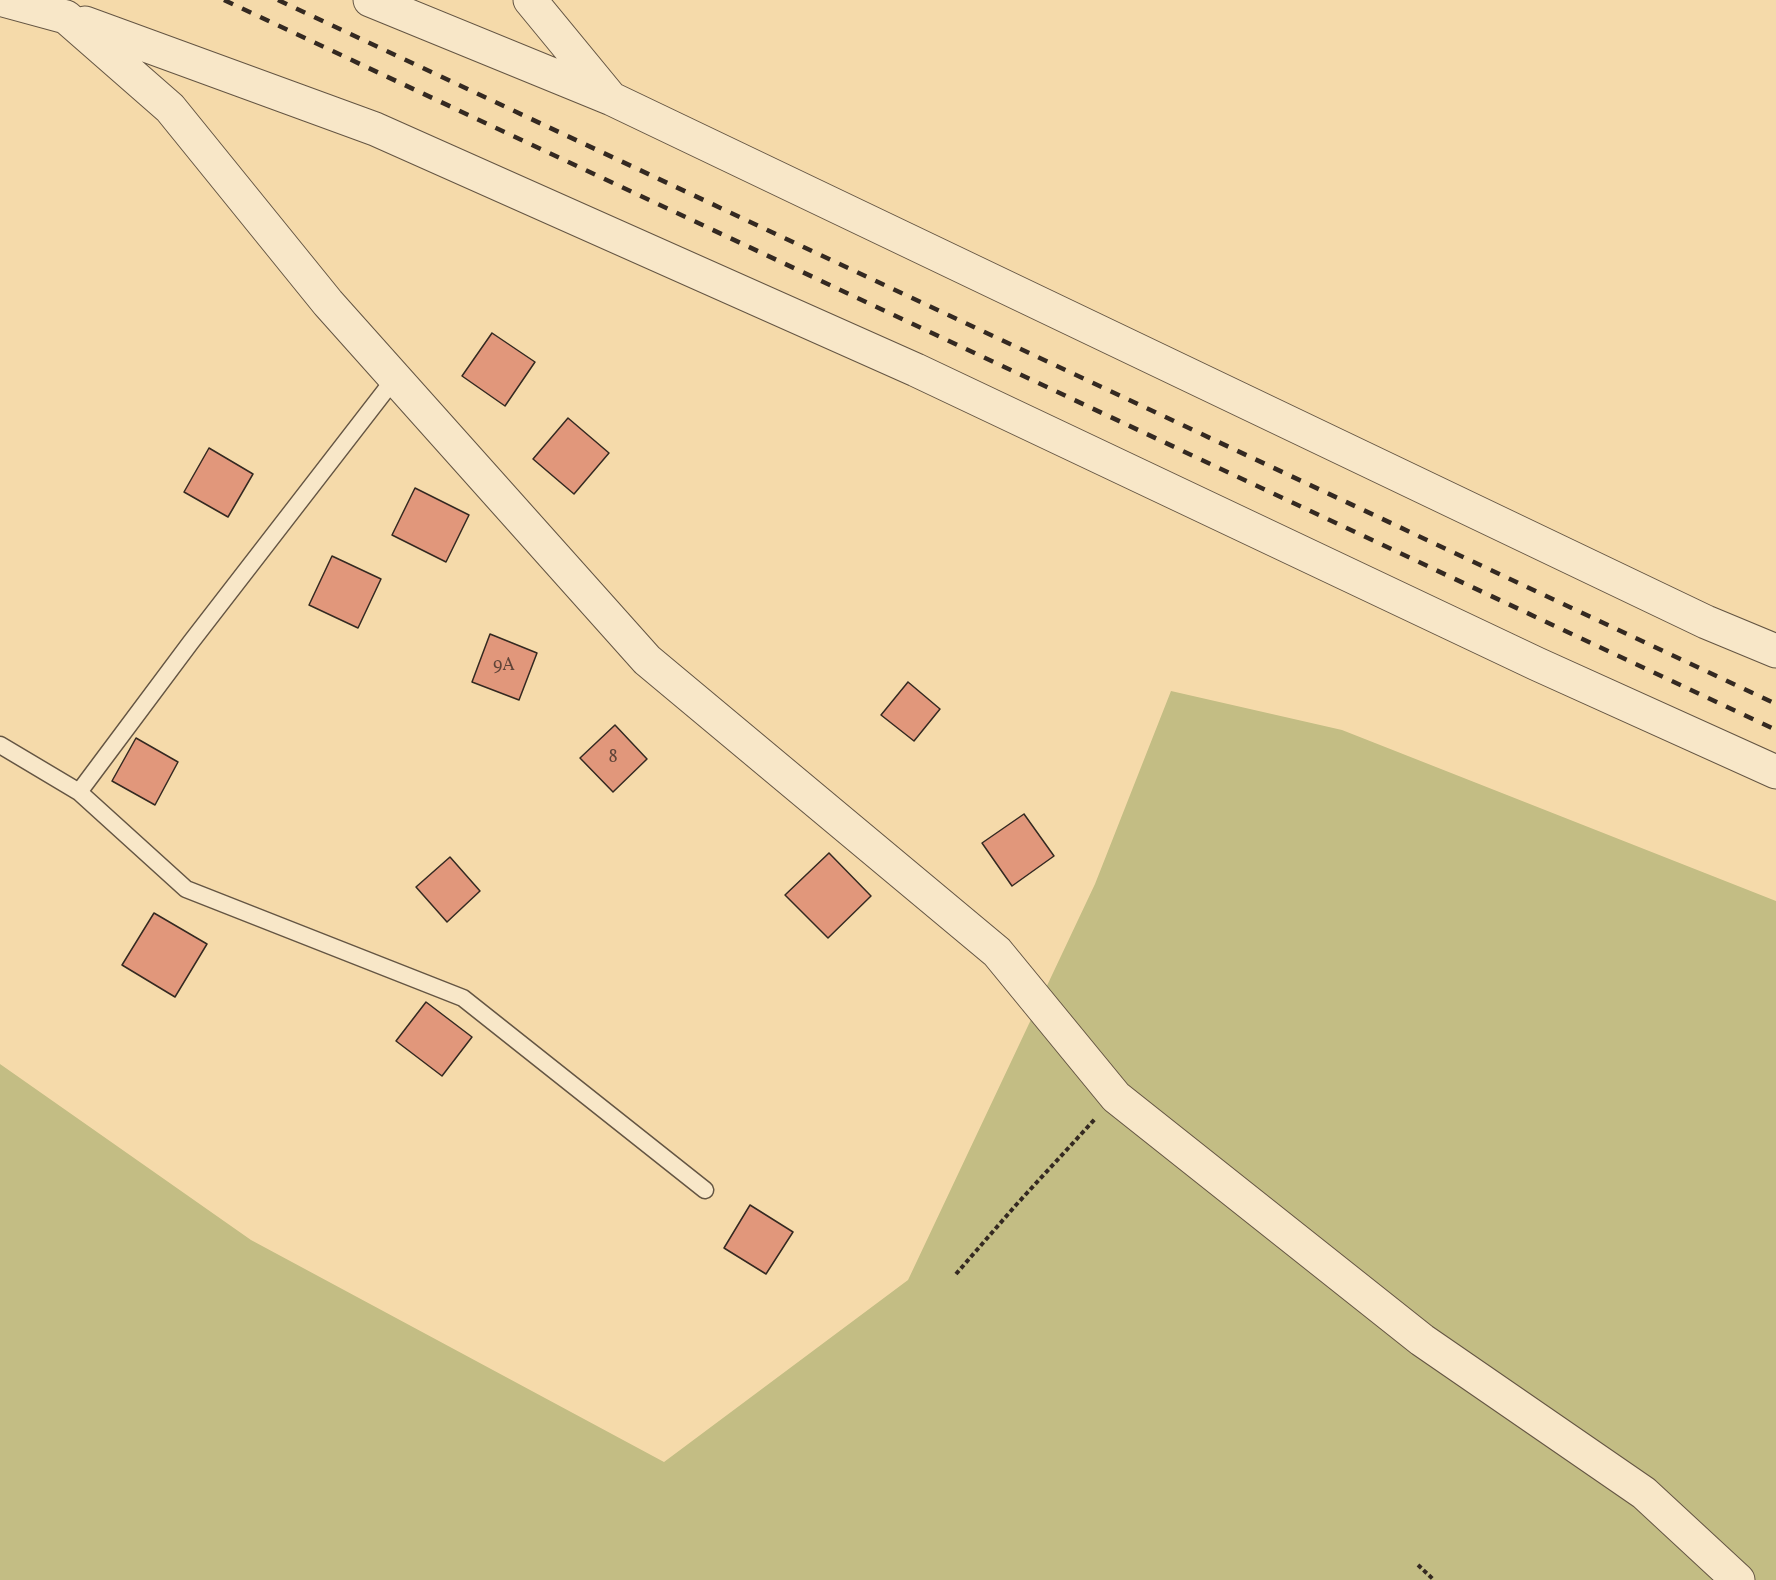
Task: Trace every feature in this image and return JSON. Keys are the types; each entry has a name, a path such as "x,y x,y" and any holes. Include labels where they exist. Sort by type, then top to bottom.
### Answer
{"street":[{"path":"3,0 66,16 375,129 916,370 1537,664 1776,772"},
{"path":"370,0 612,99 1706,622 1776,651"},
{"path":"530,0 612,99"},
{"path":"66,16 170,108 328,303 647,660 997,952 1116,1097 1422,1340 1644,1493 1738,1580"}],"lane":[{"path":"79,792 191,642 395,378"},
{"path":"0,745 79,792 186,889 463,998 705,1190"}],"path":[{"path":"956,1274 1116,1097"},
{"path":"1418,1565 1434,1580"}],"shaded area":[{"path":"1171,691 1342,730 1776,901 1776,1580 0,1580 0,1064 251,1240 664,1462 908,1280 1095,884"}],"building":[{"path":"492,333 535,362 505,406 462,376"},
{"path":"568,418 609,453 574,494 533,459"},
{"path":"209,448 253,474 228,517 184,492"},
{"path":"415,488 469,515 446,562 392,535"},
{"path":"332,556 381,579 358,628 309,605"},
{"path":"490,634 537,653 519,700 472,682"},
{"path":"908,682 940,709 914,741 881,715"},
{"path":"615,725 647,759 613,792 580,758"},
{"path":"136,738 178,762 155,805 112,781"},
{"path":"1024,814 1054,856 1012,886 982,843"},
{"path":"829,853 871,896 828,938 785,895"},
{"path":"450,857 480,891 447,922 416,887"},
{"path":"154,913 207,944 175,997 122,965"},
{"path":"426,1002 472,1037 442,1076 396,1041"},
{"path":"750,1205 793,1232 766,1274 724,1248"}],"railway":[{"path":"224,0 1776,730"},
{"path":"278,0 1776,704"}]}
